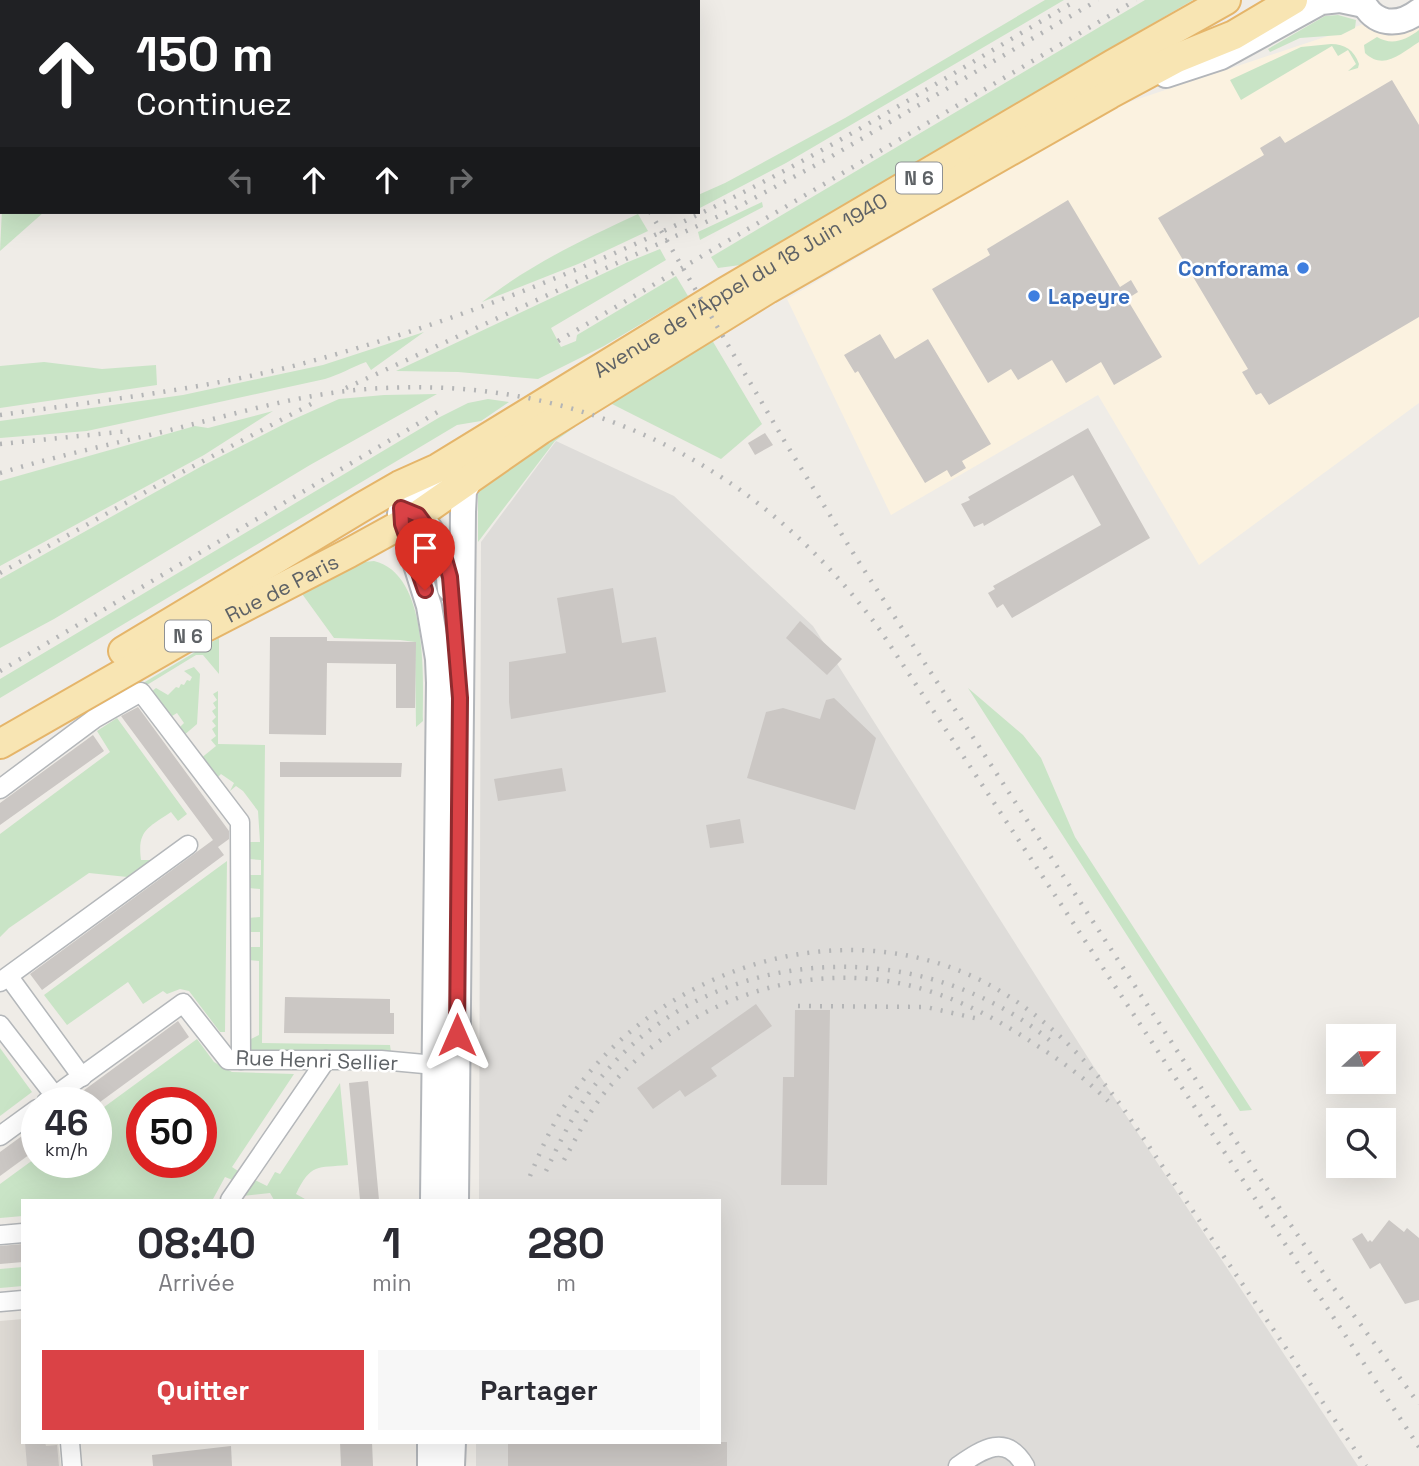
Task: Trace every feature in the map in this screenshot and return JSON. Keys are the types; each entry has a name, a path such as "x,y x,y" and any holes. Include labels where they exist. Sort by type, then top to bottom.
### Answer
{"main road":[{"name":"Avenue de l'Appel du 18 Juin 1940","path":"362,506 438,468 736,285 1226,0"},
{"name":"N 6","path":"401,521 540,430 768,289 1110,94 1177,58 1234,35 1293,0"},
{"path":"1110,94 1221,57 1321,2 1340,0 1363,3 1375,17 1390,22 1404,20 1419,10"},
{"path":"433,1199 438,659 421,574 401,521 406,499 438,468"},
{"path":"456,1199 463,498 472,476"},
{"path":"362,506 375,504 443,552 447,565 460,698"},
{"name":"Rue de Paris","path":"0,723 362,506"},
{"name":"Rue de Paris","path":"0,744 192,634 401,521"},
{"path":"430,1444 430,1466"},
{"path":"452,1466 453,1444"}],"street":[{"path":"0,789 94,719 141,692 240,822 241,1060"},
{"path":"82,1077 5,979 188,845"},
{"name":"Rue Henri Sellier","path":"68,1087 183,1003 228,1060 381,1060 435,1065"},
{"name":"Rue Henri Sellier","path":"0,1026 41,1087"},
{"path":"231,1199 326,1060"},
{"path":"0,1136 21,1121"},
{"path":"0,1235 21,1233"},
{"path":"0,1302 21,1300"},
{"path":"70,1444 72,1466"},
{"path":"958,1466 987,1448 1002,1446 1019,1456 1025,1466"}],"shaded area":[{"path":"1419,3 1419,403 1199,565 1098,395 891,515 787,299 1114,107 1403,11"},
{"path":"556,441 674,496 813,626 1092,1064 1358,1466 476,1466 476,1444 721,1444 721,1199 479,1199 481,542"},
{"path":"21,1319 21,1444 58,1444 61,1466 0,1466 0,1321"}],"green space":[{"path":"1045,0 1064,0 786,163 700,208 700,194 845,118"},
{"path":"1145,0 1193,0 748,264 718,268 711,257"},
{"path":"1338,15 1356,20 1355,28 1341,35 1300,38 1270,52 1268,49 1325,16"},
{"path":"1419,30 1419,42 1392,58 1379,60 1365,53 1364,45 1377,37 1399,41"},
{"path":"1341,45 1352,52 1359,64 1358,68 1348,71 1356,64 1348,50 1338,56 1332,46 1241,100 1230,80 1301,47"},
{"path":"762,202 763,207 700,240 698,232"},
{"path":"2,214 42,214 0,251"},
{"path":"638,214 648,231 578,264 482,302 538,264"},
{"path":"660,249 666,260 551,328 561,347 576,341 577,335 676,276 688,296 604,346 538,379 458,372 396,371 628,262"},
{"path":"424,332 371,370 366,362 325,379 87,431 0,438 0,421 183,395 323,365"},
{"path":"709,335 762,424 721,459 608,402"},
{"path":"44,362 102,369 156,365 157,385 0,408 0,366"},
{"path":"437,394 310,465 54,619 0,648 0,579 202,466 339,399"},
{"path":"488,399 509,402 481,421 457,425 0,698 0,679 440,417 468,403"},
{"path":"273,411 204,455 0,566 0,481 195,426 208,428"},
{"path":"567,423 575,427 555,441 478,542 478,495 482,484"},
{"path":"374,561 392,570 405,585 414,606 423,680 423,721 416,727 415,642 334,638 300,591 354,563"},
{"path":"219,638 219,674 203,655 196,655 142,688 138,686"},
{"path":"194,667 200,674 197,724 183,736 178,734 184,723 177,713 172,716 170,713 165,715 151,692 156,688 168,695 187,680 190,681 192,677 184,671"},
{"path":"968,688 1023,735 1041,758 1075,837 1252,1110 1240,1111"},
{"path":"218,691 218,744 265,745 262,1043 390,1045 391,1052 247,1050 247,1041 259,1035 259,961 249,960 249,947 260,947 260,932 249,932 248,918 260,917 260,889 249,888 249,875 261,875 261,860 249,859 248,842 260,842 258,811 236,786 230,791 234,783 221,774 213,782 200,759 216,746 211,740 216,736 212,729 216,726 212,721 216,717 212,711 216,708 213,703 217,700 213,694"},
{"path":"117,718 187,814 178,821 171,812 146,831 141,842 141,860 152,860 152,865 137,878 89,873 0,937 0,834 110,752 97,731"},
{"path":"227,861 225,1032 220,1032 189,991 180,989 167,994 163,991 143,1004 128,982 67,1025 44,995"},
{"path":"197,1039 214,1062 232,1072 294,1074 232,1167 241,1173 235,1181 225,1177 213,1199 21,1199 21,1216 0,1218 0,1184 21,1169 21,1178 112,1178 112,1101 126,1091 126,1178 217,1178 217,1087 131,1087"},
{"path":"0,1048 28,1087 21,1087 21,1100 0,1116"},
{"path":"340,1083 348,1165 322,1167 311,1172 296,1194 305,1199 273,1199 270,1193 243,1196 251,1178 267,1186 275,1172 280,1174"},
{"path":"21,1267 21,1286 0,1288 0,1269"}],"building":[{"name":"Conforama","path":"1392,80 1419,125 1419,317 1269,405 1261,393 1256,395 1242,372 1248,369 1158,218 1264,155 1260,148 1280,136 1285,143"},
{"name":"Lapeyre","path":"1068,200 1120,287 1131,280 1138,292 1127,299 1162,357 1114,385 1101,362 1066,383 1052,360 1018,380 1011,369 988,383 932,289 990,255 987,249"},
{"path":"880,334 895,359 928,339 991,444 962,461 966,468 951,477 947,470 925,483 858,371 855,373 844,355"},
{"path":"1088,428 1150,538 1012,618 1003,604 997,608 988,593 995,589 993,586 1101,525 1073,475 984,526 983,523 974,527 961,504 970,500 968,497"},
{"path":"765,433 773,445 755,455 748,443"},
{"path":"613,588 622,643 656,637 666,692 511,719 509,662 566,653 557,598"},
{"path":"800,621 842,659 827,675 786,638"},
{"path":"270,637 416,642 415,708 396,708 396,664 327,663 326,735 269,734"},
{"path":"834,698 876,738 855,810 747,778 766,712 783,708 820,719 826,700"},
{"path":"138,707 229,831 229,839 218,847 224,855 42,990 30,974 213,840 121,716"},
{"path":"93,735 104,751 0,825 0,803"},
{"path":"280,762 402,763 401,777 280,777"},
{"path":"562,768 566,791 498,801 494,779"},
{"path":"740,819 744,843 710,848 706,825"},
{"path":"285,997 390,999 390,1013 394,1013 394,1034 284,1033"},
{"path":"756,1004 772,1026 711,1068 717,1076 685,1097 680,1090 653,1109 637,1088"},
{"path":"795,1010 830,1010 827,1185 781,1185 783,1077 794,1077"},
{"path":"178,1021 189,1037 112,1093 112,1087 88,1087"},
{"path":"368,1081 379,1199 360,1199 349,1083"},
{"path":"21,1137 21,1161 0,1176 0,1152"},
{"path":"1389,1220 1404,1232 1407,1228 1419,1238 1419,1300 1405,1304 1380,1263 1370,1269 1352,1239 1362,1233 1368,1242 1372,1242"},
{"path":"21,1244 21,1262 0,1264 0,1246"},
{"path":"727,1442 727,1466 508,1466 508,1444"},
{"path":"25,1444 57,1445 59,1466 27,1466"},
{"path":"340,1444 372,1444 373,1466 341,1466"},
{"path":"231,1446 232,1466 153,1466 152,1455"}],"railway":[{"path":"700,213 859,129 1077,0"},
{"path":"346,388 732,210 827,159 1098,0"},
{"path":"558,341 1136,0"},
{"path":"651,214 855,556 1286,1218 1419,1404"},
{"path":"0,415 235,379 365,346 523,291 699,214"},
{"path":"0,473 309,397 356,390 435,388 510,395 583,412 651,438 715,473 775,517 830,569 880,630 1419,1447"},
{"path":"0,573 317,401"},
{"path":"0,671 441,410"},
{"path":"0,444 129,431"},
{"path":"530,1176 549,1133 567,1102 611,1049 654,1013 702,985 754,964 809,953 865,950 920,958 974,977 1017,1002 1074,1050 1108,1088 1366,1466"},
{"path":"546,1171 571,1121 594,1086 649,1031 702,998 760,977 820,968 882,969 943,982 1001,1007 1053,1043"},
{"path":"564,1160 605,1092 637,1060 672,1032 711,1010 752,993 796,982 840,978 885,981 929,991 957,1001 983,1013 1053,1056 1108,1101"},
{"path":"798,1006 926,1007 979,1019"}],"place":[{"name":"Conforama","path":"1303,268"},
{"name":"Lapeyre","path":"1034,296"}],"route":[{"path":"425,590 402,524 401,508 418,515 432,534 443,552 450,577 460,698 457,1035"}]}
